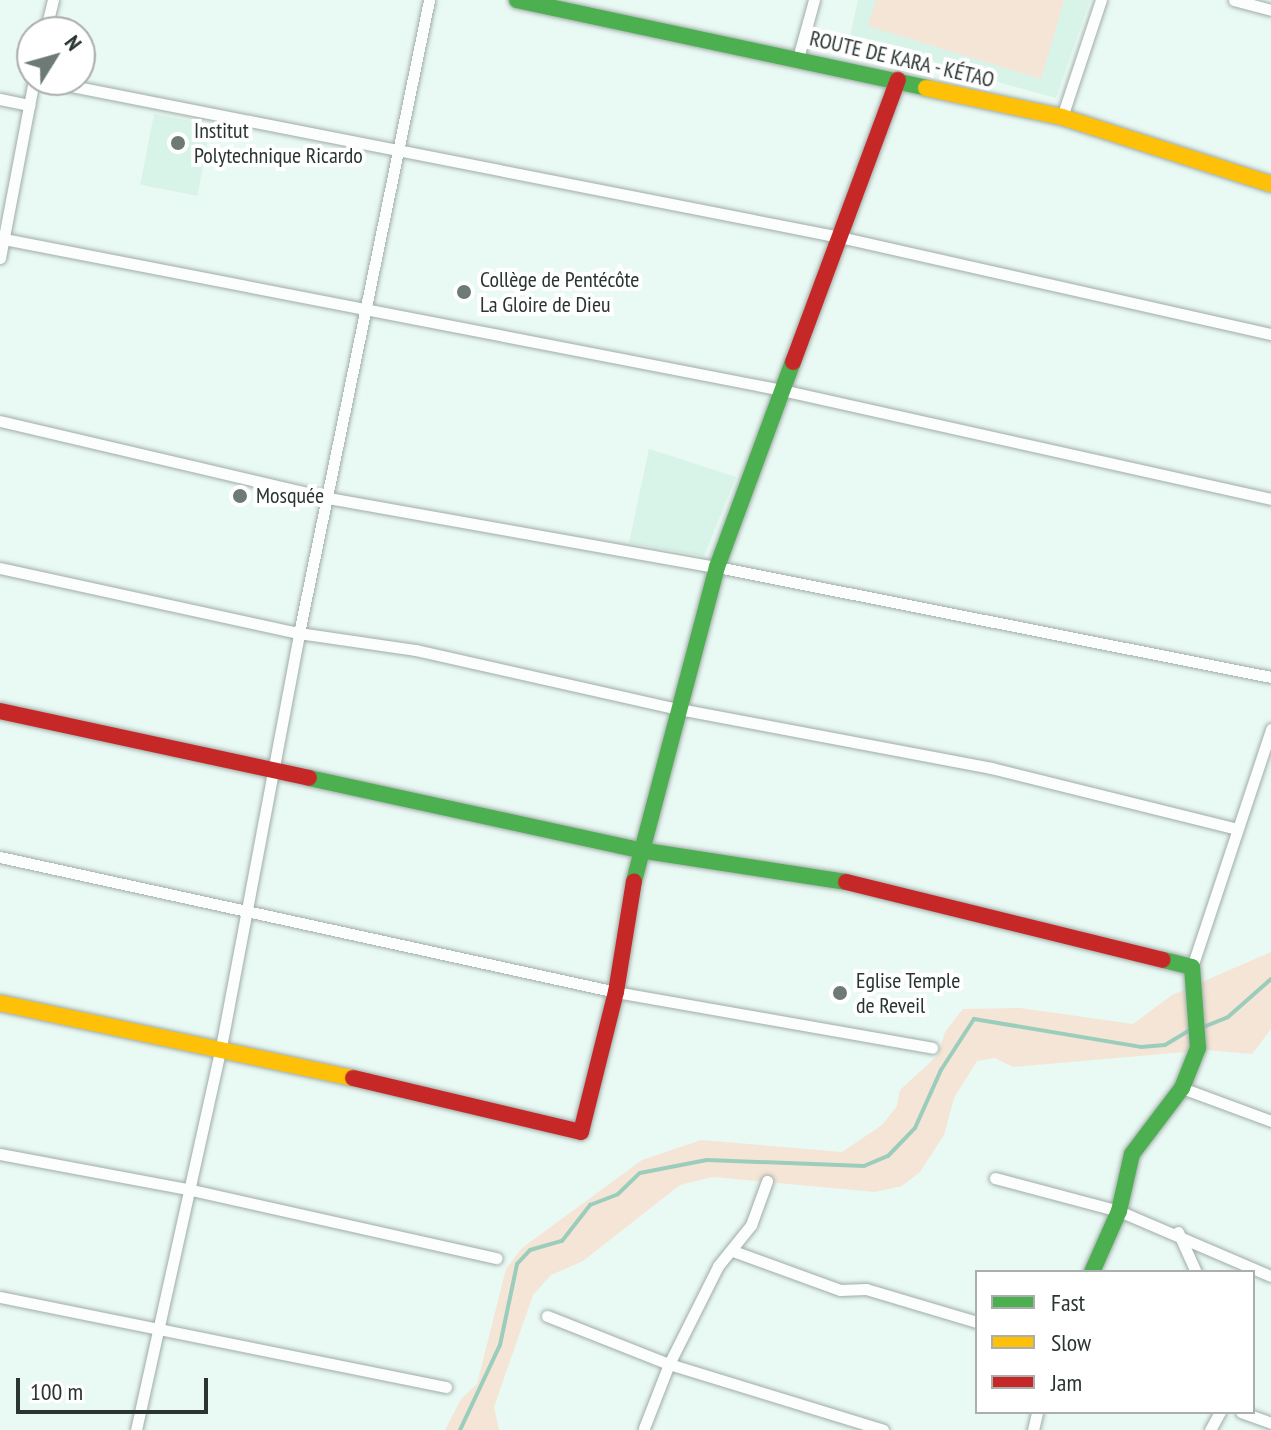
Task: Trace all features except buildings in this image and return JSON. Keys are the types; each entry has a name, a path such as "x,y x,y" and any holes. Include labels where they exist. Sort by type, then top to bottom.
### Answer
{"street":[{"path":"136,1430 192,1190 299,633 429,0"},
{"name":"ROUTE DE KARA - KÉTAO","path":"517,0 1062,117 1271,184"},
{"path":"798,58 814,0"},
{"path":"1062,117 1101,0"},
{"path":"1234,0 1271,10"},
{"path":"0,1003 221,1047 581,1132 616,992 639,850 674,708 717,567 898,80"},
{"path":"96,91 840,237 1271,334"},
{"path":"0,258 31,96"},
{"path":"0,99 29,105"},
{"path":"4,239 367,313 782,390 1271,499"},
{"path":"0,421 328,498 717,567 1271,677"},
{"path":"0,568 299,633 416,650 674,708 991,768 1237,829"},
{"path":"0,711 275,768 639,850 841,881 1192,967"},
{"path":"1093,1270 1119,1211 1132,1154 1182,1088 1198,1039 1192,967 1271,729"},
{"path":"0,857 616,992 932,1048"},
{"path":"1182,1088 1271,1121"},
{"path":"0,1154 192,1190 496,1258"},
{"path":"995,1178 1119,1211 1178,1232 1271,1276"},
{"path":"644,1428 669,1364 718,1266 751,1225 767,1181"},
{"path":"1178,1232 1195,1270"},
{"path":"733,1251 840,1290 866,1289 975,1321"},
{"path":"0,1297 446,1387"},
{"path":"547,1316 669,1364 883,1430"},
{"path":"1246,1414 1271,1423"}],"shaded area":[{"path":"858,0 1090,0 1056,98 849,41"},
{"path":"876,0 1064,0 1041,79 868,26"},
{"name":"Institut Polytechnique Ricardo","path":"154,114 211,125 197,196 140,185"},
{"path":"649,449 736,477 704,556 629,543"},
{"path":"1271,952 1271,1029 1252,1054 1208,1050 1013,1067 995,1058 977,1061 954,1098 944,1135 920,1172 902,1186 875,1192 713,1177 680,1185 583,1261 551,1275 533,1295 494,1407 499,1430 445,1430 461,1399 477,1384 506,1269 522,1248 642,1160 701,1140 842,1152 882,1125 897,1106 900,1090 938,1055 945,1032 963,1009 1020,1008 1133,1024 1172,995"}],"waterway":[{"path":"1201,1028 1228,1017 1271,979"},
{"path":"460,1430 500,1345 517,1264 530,1250 562,1241 590,1205 618,1194 640,1173 707,1160 864,1166 888,1156 915,1128 941,1070 974,1019 1141,1047 1165,1045 1192,1029"}],"traffic: fast":[{"path":"517,0 926,88"},
{"path":"634,881 717,567 793,362"},
{"path":"309,778 639,850 846,882"},
{"path":"1093,1270 1119,1211 1132,1154 1182,1088 1198,1048 1192,967 1163,960"}],"traffic: slow":[{"path":"926,88 1062,117 1271,184"},
{"path":"0,1003 353,1078"}],"traffic: jam":[{"path":"793,362 898,80"},
{"path":"0,711 309,778"},
{"path":"353,1078 581,1132 616,992 634,881"},
{"path":"846,882 1163,960"}],"place":[{"name":"Institut Polytechnique Ricardo","path":"178,143"},
{"name":"Collège de Pentécôte La Gloire de Dieu","path":"464,292"},
{"name":"Mosquée","path":"240,496"},
{"name":"Eglise Temple de Reveil","path":"840,993"}]}
